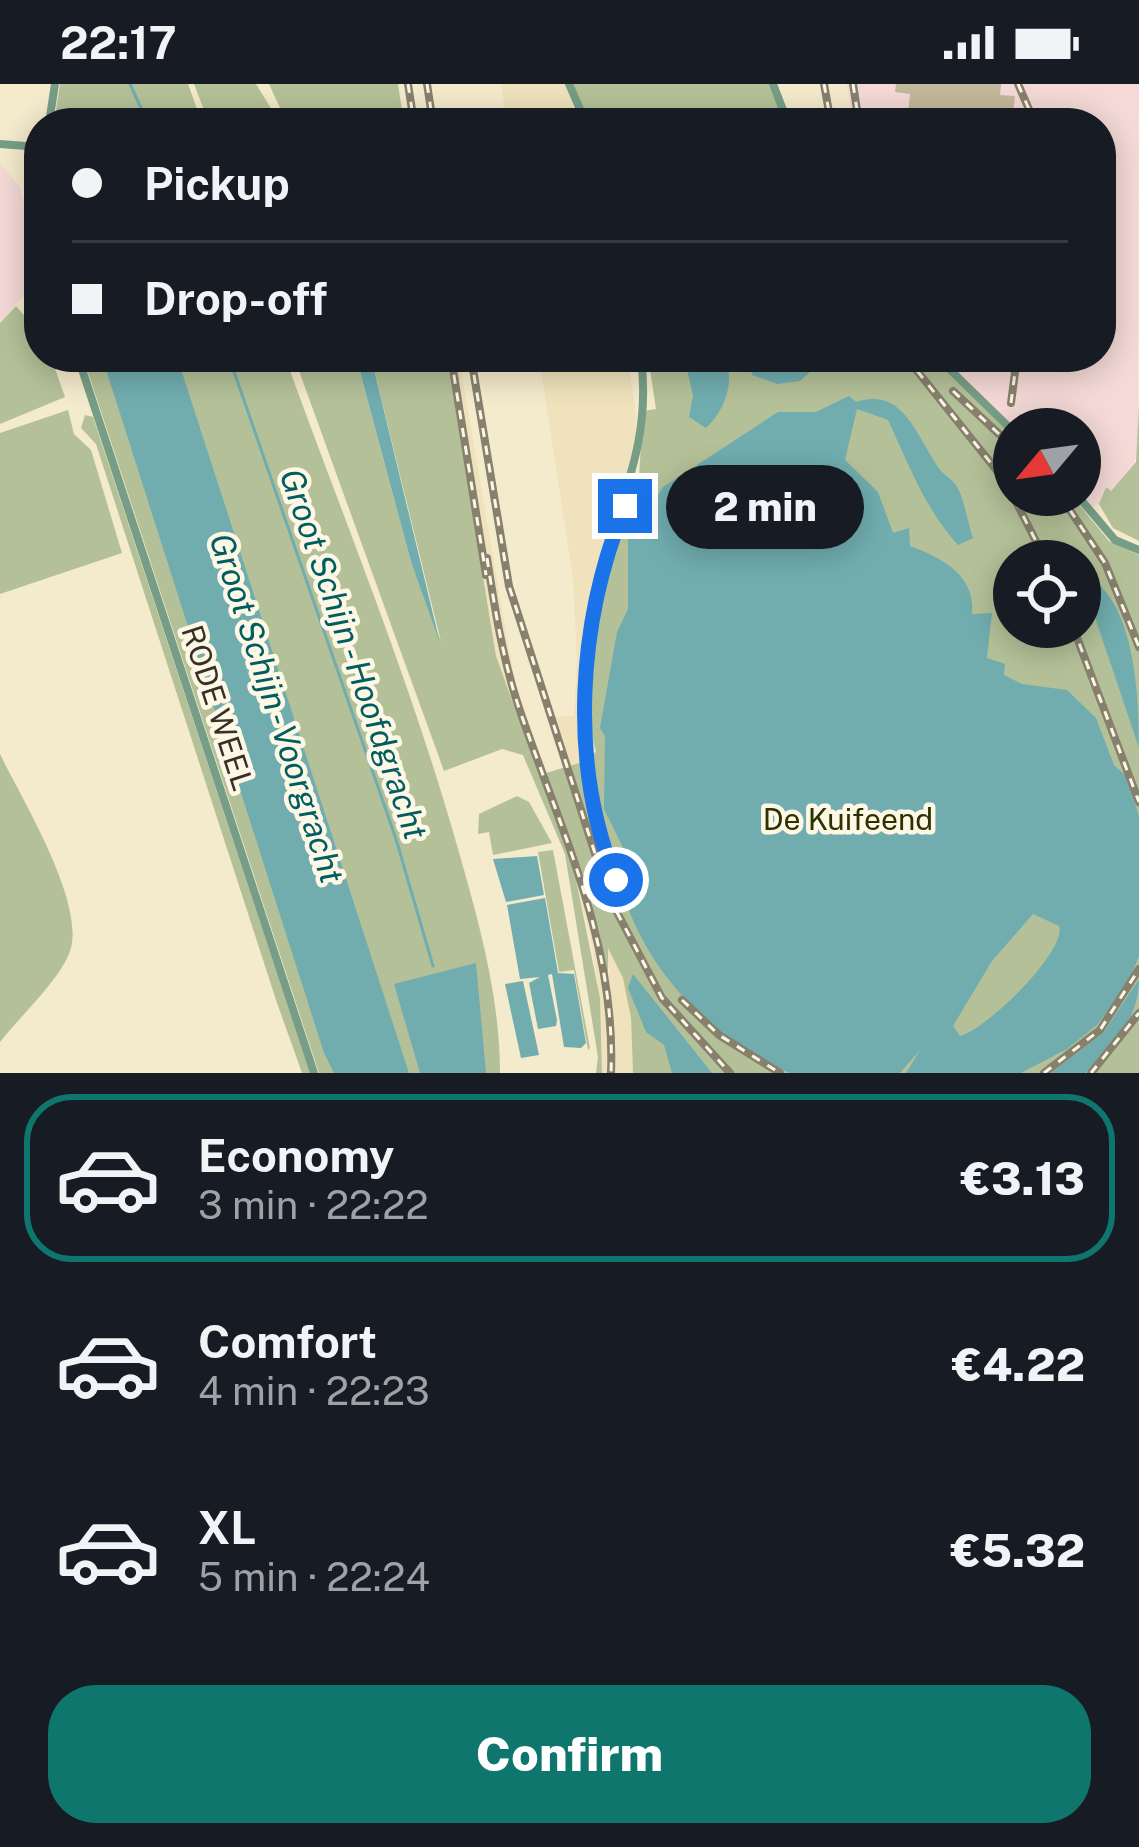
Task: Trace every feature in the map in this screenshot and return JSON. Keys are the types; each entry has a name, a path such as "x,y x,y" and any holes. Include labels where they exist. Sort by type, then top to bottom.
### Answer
{"street":[{"name":"RODE WEEL","path":"83,372 314,1073"},
{"path":"616,880 590,791 588,646 600,572 636,468 640,414 647,402 643,372"},
{"path":"952,372 993,412"},
{"path":"1094,516 1112,538 1139,550"}],"shaded area":[{"path":"501,84 565,84 575,108 505,108"},
{"path":"847,84 1139,84 1138,452 1130,472 1110,491 1105,488 1101,499 1101,408 993,408 993,415 949,372 1116,372 1116,108 851,108"},
{"path":"0,164 19,186 24,202 24,295 0,323"},
{"path":"449,372 461,372 514,679 597,918 610,973 551,717 574,716 577,660 573,578 541,372 629,372 636,413 635,462 604,553 585,660 588,780 631,1018 633,1073 602,1073 600,998 591,939 562,834 496,656"}],"green space":[{"path":"60,84 188,84 197,108 56,108"},
{"path":"194,84 256,84 271,108 203,108"},
{"path":"269,84 398,84 402,108 280,108"},
{"path":"572,84 769,84 778,108 582,108"},
{"path":"16,306 24,315 24,372 56,372 65,397 0,424 0,323"},
{"path":"88,372 291,372 439,787 487,960 500,1073 319,1073"},
{"name":"De Kuifeend","path":"299,372 360,372 411,562 441,642 375,372 449,372 496,656 539,775 590,760 596,751 590,731 595,604 639,477 643,411 656,409 650,372 949,372 993,415 993,516 1088,516 1109,541 1139,555 1139,1073 633,1073 631,1018 623,978 608,948 608,975 598,926 576,880 600,998 602,1073 596,1073 598,1057 565,854 523,755 502,749 444,771"},
{"path":"1139,405 1139,541 1113,528 1101,507 1106,487 1111,491 1136,462"},
{"path":"68,410 74,434 91,450 122,553 0,594 0,433"},
{"path":"85,415 93,417 310,1073 302,1073 276,1000 96,444 81,428"},
{"path":"0,754 50,853 70,909 73,934 69,954 56,977 0,1042"},
{"path":"517,796 529,802 552,843 493,855 489,832 478,834 479,814"},
{"path":"553,850 590,1048 588,1050 574,970 559,972 538,852"}],"water":[{"name":"Groot Schijn - Voorgracht","path":"107,372 182,372 409,1073 334,1073"},
{"path":"360,372 375,372 440,643 411,562"},
{"path":"688,372 728,372 727,395 706,428 689,417 693,395"},
{"path":"809,372 800,381 777,384 752,375"},
{"name":"De Kuifeend","path":"849,396 856,402 887,402 909,419 959,491 973,538 958,545 946,531 918,486 888,420 857,409 845,460 878,492 893,533 909,528 910,546 934,556 963,579 972,614 992,613 987,658 1005,664 1004,675 1022,684 1067,690 1096,718 1114,765 1127,777 1139,817 1139,956 1127,985 1097,1025 1067,1049 1021,1073 906,1073 920,1050 900,1073 790,1073 735,1043 687,1002 649,951 623,894 630,887 632,866 604,809 605,736 600,728 617,632 628,609 628,540 663,487 778,412 816,412","holes":["1033,914 1059,926 1051,953 1023,988 960,1036 953,1026 992,961"]},
{"path":"1101,587 1113,602 1130,650 1139,748 1101,635"},
{"path":"537,856 544,895 506,902 493,859"},
{"path":"545,898 558,973 574,974 586,1043 581,1048 564,1047 552,974 548,975 556,1026 538,1029 529,983 540,977 520,979 507,905"},
{"path":"476,963 486,1073 420,1073 394,984"},
{"path":"633,974 712,1073 672,1073 664,1045 646,1032 628,988"},
{"path":"1139,979 1129,1019 1105,1053 1085,1073 1051,1073 1104,1032"},
{"path":"523,981 539,1055 521,1058 505,984"}],"building":[{"path":"896,84 1001,84 1000,95 1015,96 1014,108 909,108 910,94 895,92"}],"waterway":[{"name":"Groot Schijn - Hoofdgracht","path":"130,84 141,108"},
{"name":"Groot Schijn - Hoofdgracht","path":"234,372 396,839 433,966"}],"railway":[{"path":"408,84 412,108"},
{"path":"427,84 431,108"},
{"path":"824,84 828,108"},
{"path":"853,84 857,108"},
{"path":"1018,84 1028,108"},
{"path":"453,372 486,575"},
{"path":"473,372 509,586 609,897 662,998 730,1073"},
{"path":"918,372 1006,482 1035,540"},
{"path":"1011,403 1015,372"},
{"path":"953,391 993,428"},
{"path":"1074,516 1105,563 1139,647"},
{"path":"487,558 514,692 595,933 605,978 611,1073"},
{"path":"1081,648 1139,802"},
{"path":"1044,1073 1100,1030 1139,969"},
{"path":"682,1000 719,1035 780,1073"},
{"path":"1091,1073 1139,1013"}],"route":[{"path":"616,880 590,791 588,646 600,572 625,506"}]}
